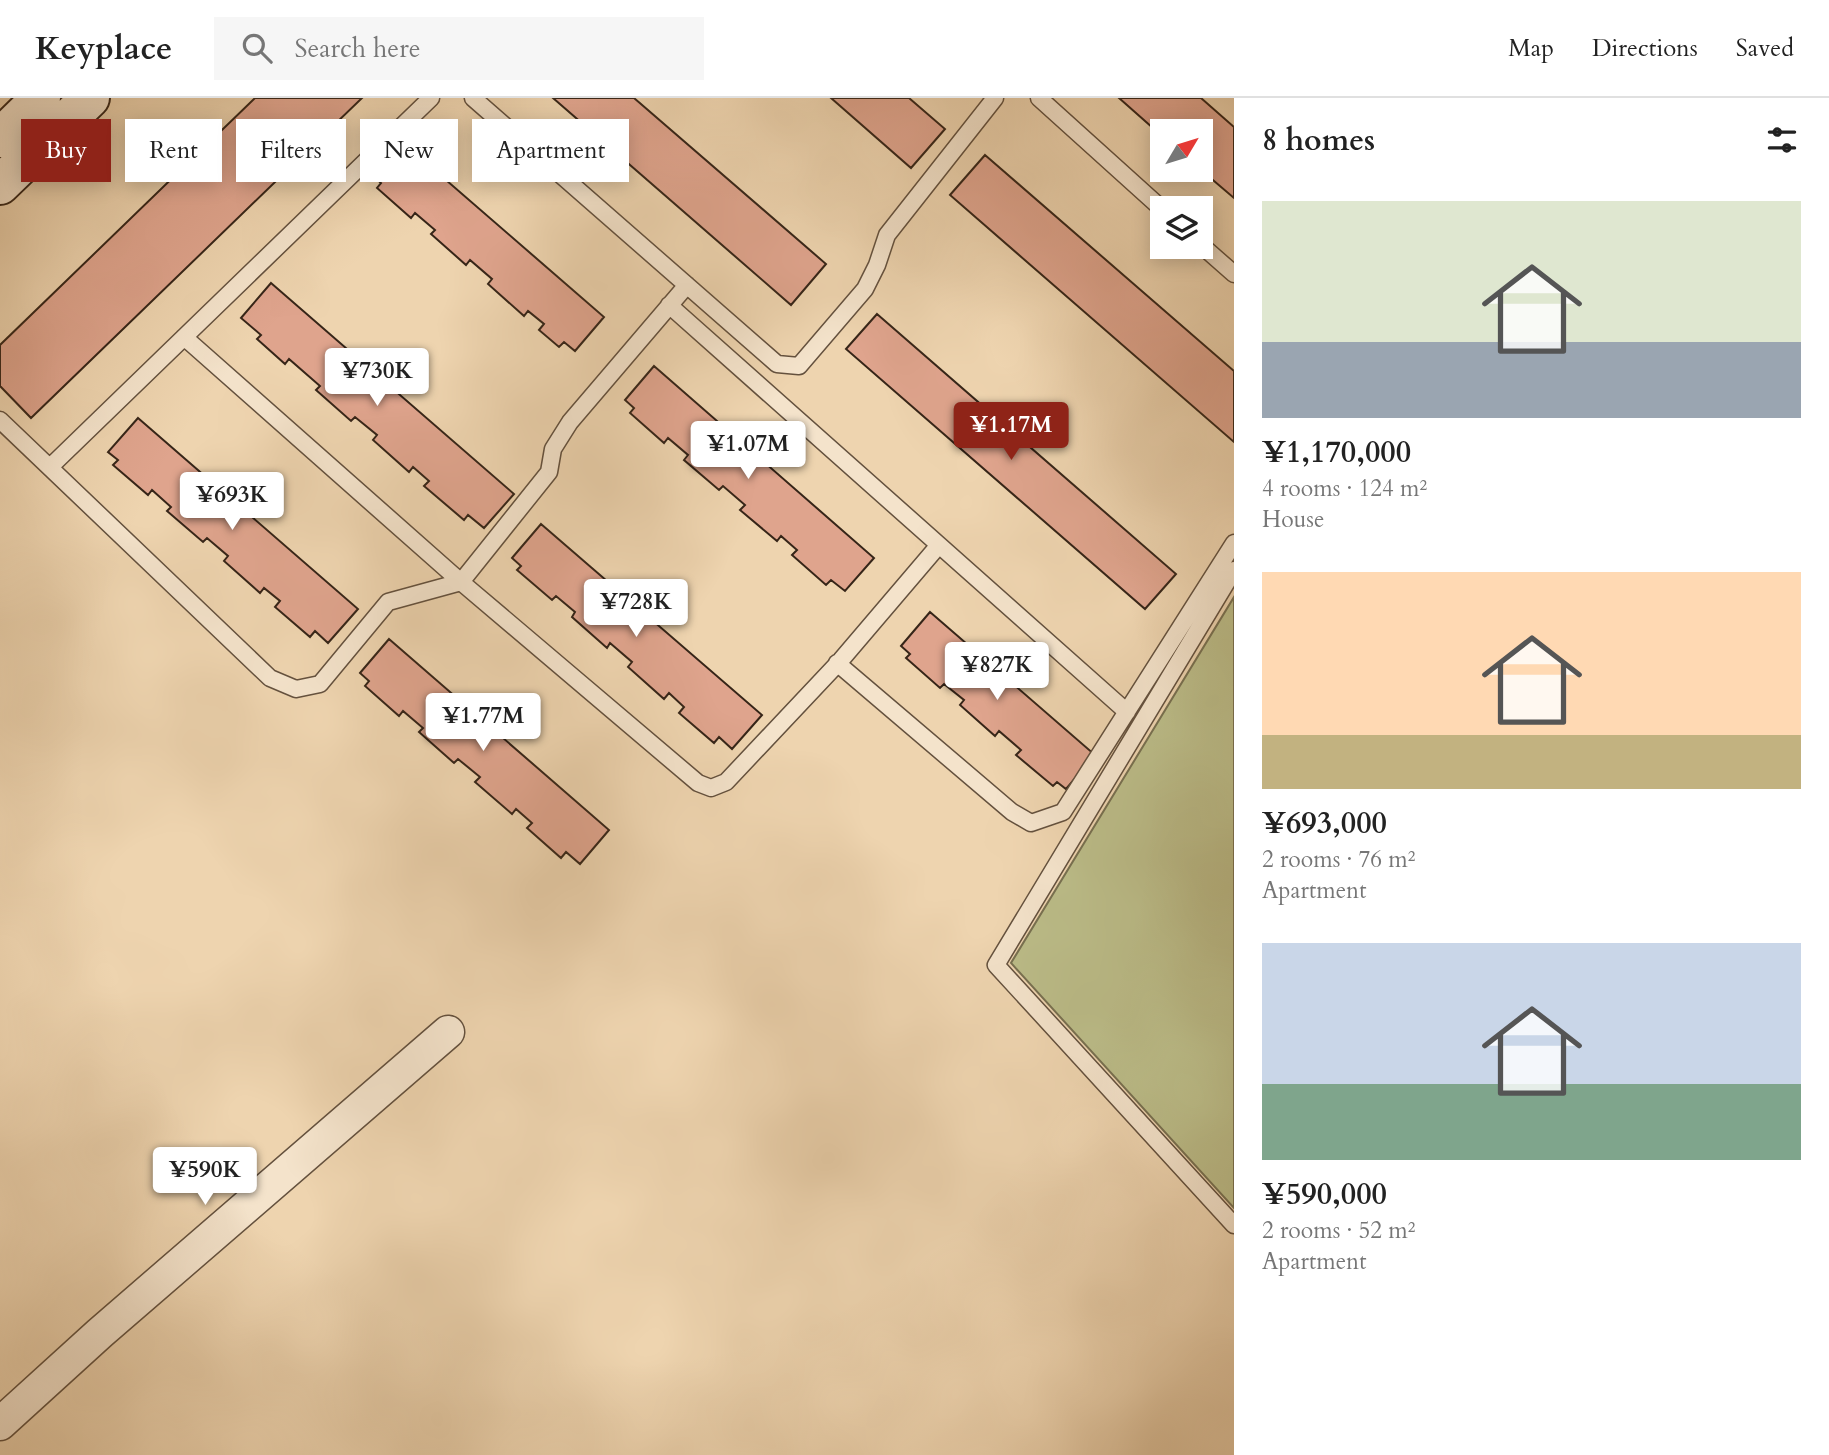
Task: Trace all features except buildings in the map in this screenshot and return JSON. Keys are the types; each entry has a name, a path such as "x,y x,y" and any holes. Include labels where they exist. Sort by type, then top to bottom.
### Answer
{"main road":[{"path":"0,138 41,98"},
{"path":"0,185 90,98"}],"street":[{"path":"0,1424 100,1333 448,1032"}],"lane":[{"path":"50,467 431,98"},
{"path":"473,98 777,364 799,366 865,289 887,235 995,98"},
{"path":"1039,98 1150,198"},
{"path":"1213,255 1234,274"},
{"path":"0,420 270,678 296,689 320,684 388,602 461,582 549,472 553,449 570,422 687,285"},
{"path":"669,305 1127,712"},
{"path":"184,337 461,582 698,783 711,788 726,782 837,663 939,545"},
{"path":"837,663 1012,812 1031,824 1063,812 1234,543"},
{"path":"1234,570 996,965 1234,1224"}],"green space":[{"path":"1234,597 1234,1208 1011,963"}]}
